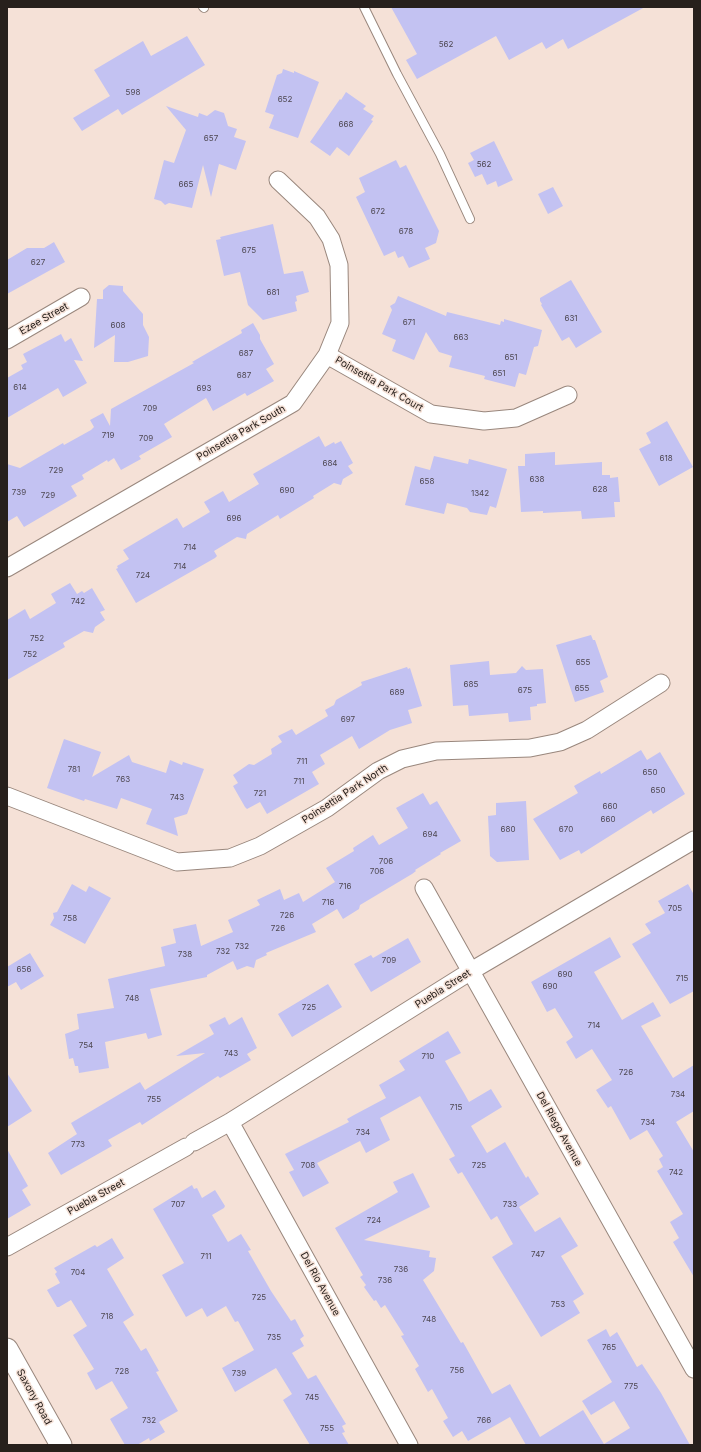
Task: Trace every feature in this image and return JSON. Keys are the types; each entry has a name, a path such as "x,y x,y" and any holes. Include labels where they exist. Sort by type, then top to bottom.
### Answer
{"street":[{"name":"Poinsettia Park South","path":"7,568 293,403 328,355 340,323 339,265 330,239 317,217 278,180"},
{"name":"Ezee Street","path":"7,340 81,297"},
{"name":"Poinsettia Park Court","path":"328,355 431,414 484,421 516,418 568,395"},
{"name":"Poinsettia Park North","path":"7,796 177,862 230,858 267,843 327,808 378,771 402,759 436,751 530,748 560,742 587,730 661,683"},
{"name":"Puebla Street","path":"7,1247 230,1122 471,971 694,840"},
{"name":"Del Riego Avenue","path":"424,888 694,1369"},
{"name":"Del Rio Avenue","path":"230,1122 409,1445"},
{"name":"Saxony Road","path":"7,1349 61,1445"}],"lane":[{"path":"364,7 397,74 440,154 470,220"}],"building":[{"path":"391,7 645,7 568,49 563,39 546,49 542,42 509,60 496,36 417,79 406,60 417,54"},
{"path":"187,36 205,65 122,115 118,109 82,131 73,118 110,96 94,70 143,41 151,56"},
{"path":"283,69 294,73 294,71 319,82 298,138 269,128 274,115 265,112 277,75 282,73"},
{"path":"346,92 366,106 363,109 374,116 371,120 373,121 349,156 337,147 330,156 310,142"},
{"path":"166,106 198,117 199,113 207,116 215,110 224,113 228,126 237,129 234,137 246,141 236,170 219,164 211,197 203,165 192,208 169,203 165,205 161,201 154,199 164,160 174,163 186,130"},
{"path":"494,141 513,180 498,187 496,181 487,185 482,174 475,177 468,163 474,160 470,153"},
{"path":"396,160 400,168 406,165 439,231 436,243 425,248 430,259 409,268 403,256 398,258 395,251 384,256 356,197 365,192 359,178"},
{"path":"553,187 563,206 548,214 538,194"},
{"path":"273,224 284,274 303,271 309,292 296,296 297,301 295,302 297,311 263,320 248,305 240,272 224,276 216,240 221,239 220,237"},
{"path":"54,242 65,262 7,294 7,260 27,248 44,248"},
{"path":"571,280 602,332 576,348 569,337 562,341 540,301 540,298"},
{"path":"109,285 123,286 123,291 143,314 143,325 149,337 148,356 128,362 114,362 115,335 94,348 97,299 103,299 103,290"},
{"path":"398,296 446,316 447,312 500,325 501,321 504,322 504,319 542,330 538,346 534,347 526,375 519,373 515,387 484,379 485,376 449,367 452,356 439,352 426,332 414,360 392,351 396,340 382,334 392,310 390,306 395,303"},
{"path":"253,323 274,364 266,369 274,381 247,396 245,393 213,411 206,398 164,424 172,437 139,456 141,459 121,470 114,458 108,462 107,460 82,475 84,479 71,486 77,496 24,527 17,516 7,522 7,464 20,468 63,443 64,445 91,430 94,427 90,420 103,413 110,426 111,409 194,363 192,362 242,333 241,330"},
{"path":"61,334 65,342 71,338 83,361 74,360 87,383 63,397 58,388 7,418 7,378 23,369 21,365 27,362 23,354"},
{"path":"667,421 693,467 659,486 639,449 651,443 646,433"},
{"path":"319,436 325,447 334,442 335,444 341,441 353,463 348,466 353,473 343,479 341,485 334,483 313,496 314,498 280,519 278,515 247,534 246,539 237,537 214,551 217,556 215,558 136,603 116,569 118,568 117,566 129,559 123,550 177,518 183,528 210,512 204,502 223,491 229,502 259,484 253,474"},
{"path":"555,452 555,465 602,462 602,475 610,475 610,478 618,477 620,502 614,502 615,517 582,519 581,511 543,513 543,511 521,512 518,466 525,466 525,454"},
{"path":"434,456 468,464 469,459 507,469 496,508 490,506 487,515 470,512 467,508 447,503 444,514 405,505 415,466 430,470"},
{"path":"70,583 77,594 82,591 84,593 92,588 105,610 100,612 105,620 95,627 93,633 84,631 63,643 65,647 7,680 7,620 25,609 30,619 56,603 51,594"},
{"path":"591,635 593,640 595,640 608,677 600,681 604,692 575,702 556,645"},
{"path":"489,661 490,675 516,673 522,666 526,670 543,669 546,703 537,704 537,706 530,707 531,720 509,722 508,713 469,716 468,705 453,706 450,665"},
{"path":"407,667 408,669 410,668 422,706 408,710 412,723 390,730 359,749 352,736 320,755 325,764 312,772 319,784 267,814 260,802 247,809 245,807 233,786 238,783 233,775 249,764 254,765 272,754 271,749 282,742 278,736 292,729 296,735 328,716 325,710 334,705 336,700 362,685 361,682"},
{"path":"64,739 101,752 92,777 129,755 132,762 166,773 170,760 182,765 183,762 204,769 187,814 174,818 178,836 146,824 152,809 121,798 117,809 85,799 84,801 47,788"},
{"path":"641,750 647,760 660,752 685,794 653,814 651,810 581,854 579,850 560,860 533,819 578,793 574,786 600,771 601,774"},
{"path":"423,793 430,805 437,801 461,841 440,853 441,854 415,870 416,871 412,874 360,905 359,909 343,919 337,909 312,924 316,932 266,953 267,955 256,960 254,968 247,966 237,970 233,961 207,975 207,977 150,989 162,1035 148,1039 146,1033 105,1042 109,1068 79,1073 78,1066 75,1066 73,1058 69,1059 65,1034 79,1029 77,1014 114,1008 108,979 165,966 161,947 176,943 173,929 196,924 201,946 233,932 228,920 260,905 257,900 280,889 284,900 299,893 303,902 335,882 326,868 354,851 353,848 373,835 379,845 408,828 396,808"},
{"path":"526,801 529,860 497,862 490,856 488,816 496,815 496,803"},
{"path":"72,884 86,892 89,886 111,898 85,944 50,925 54,918 53,913 57,912"},
{"path":"688,884 694,895 694,991 670,1004 632,944 651,933 645,924 665,913 658,901"},
{"path":"610,937 621,957 594,972 622,1020 653,1002 661,1016 641,1026 673,1078 694,1065 694,1111 676,1122 694,1152 694,1277 673,1242 679,1238 670,1222 683,1214 657,1171 663,1167 659,1159 663,1156 647,1130 630,1140 611,1106 608,1108 596,1090 612,1080 592,1049 576,1059 566,1042 573,1037 555,1008 547,1012 531,982"},
{"path":"408,938 421,962 371,992 354,964 371,955 373,958"},
{"path":"30,953 44,976 21,990 16,982 7,987 7,967"},
{"path":"328,984 342,1007 292,1037 278,1014"},
{"path":"225,1017 229,1025 242,1017 257,1048 247,1054 251,1060 220,1078 218,1076 142,1125 140,1122 108,1140 112,1146 61,1175 48,1153 77,1134 71,1123 140,1082 145,1090 205,1053 176,1056 214,1034 209,1025"},
{"path":"448,1031 461,1053 445,1061 469,1102 491,1089 502,1107 471,1126 487,1153 505,1142 526,1178 528,1176 539,1194 519,1207 535,1232 560,1217 578,1246 561,1256 584,1294 573,1301 580,1313 541,1337 492,1257 513,1244 497,1216 491,1220 462,1172 458,1174 449,1159 455,1156 420,1096 380,1118 390,1140 366,1153 360,1141 317,1163 329,1183 303,1197 289,1172 294,1170 285,1154 349,1122 347,1119 386,1098 379,1085 405,1070 399,1061"},
{"path":"7,1073 32,1111 7,1127"},
{"path":"7,1149 28,1186 22,1190 31,1205 7,1219"},
{"path":"413,1173 430,1207 364,1240 430,1251 429,1257 436,1258 434,1271 423,1280 461,1343 463,1342 492,1394 510,1384 540,1437 583,1410 604,1444 630,1428 614,1401 591,1415 582,1401 612,1382 587,1340 606,1329 610,1337 617,1332 637,1367 642,1364 661,1393 690,1445 526,1445 510,1417 468,1441 462,1431 453,1437 443,1421 448,1418 432,1389 428,1392 415,1369 419,1366 401,1336 404,1335 385,1305 381,1308 364,1287 366,1285 360,1277 363,1275 335,1228 398,1192 393,1182"},
{"path":"192,1185 194,1189 197,1188 202,1198 215,1190 225,1206 212,1215 228,1242 241,1234 251,1250 248,1251 271,1291 291,1321 295,1319 304,1336 300,1339 304,1346 292,1353 308,1379 316,1375 346,1424 342,1426 345,1432 342,1433 349,1445 310,1445 283,1400 292,1394 276,1368 235,1392 222,1368 254,1350 238,1321 235,1322 226,1306 207,1317 202,1308 186,1317 162,1275 184,1263 153,1209"},
{"path":"112,1238 124,1258 107,1269 134,1315 123,1322 141,1351 146,1348 159,1371 156,1372 178,1411 159,1422 165,1432 150,1441 149,1438 137,1445 125,1445 110,1419 128,1408 112,1381 96,1390 87,1373 94,1369 73,1335 87,1326 71,1300 57,1307 47,1290 60,1283 55,1274 57,1272 54,1268 95,1245 97,1247"}]}
